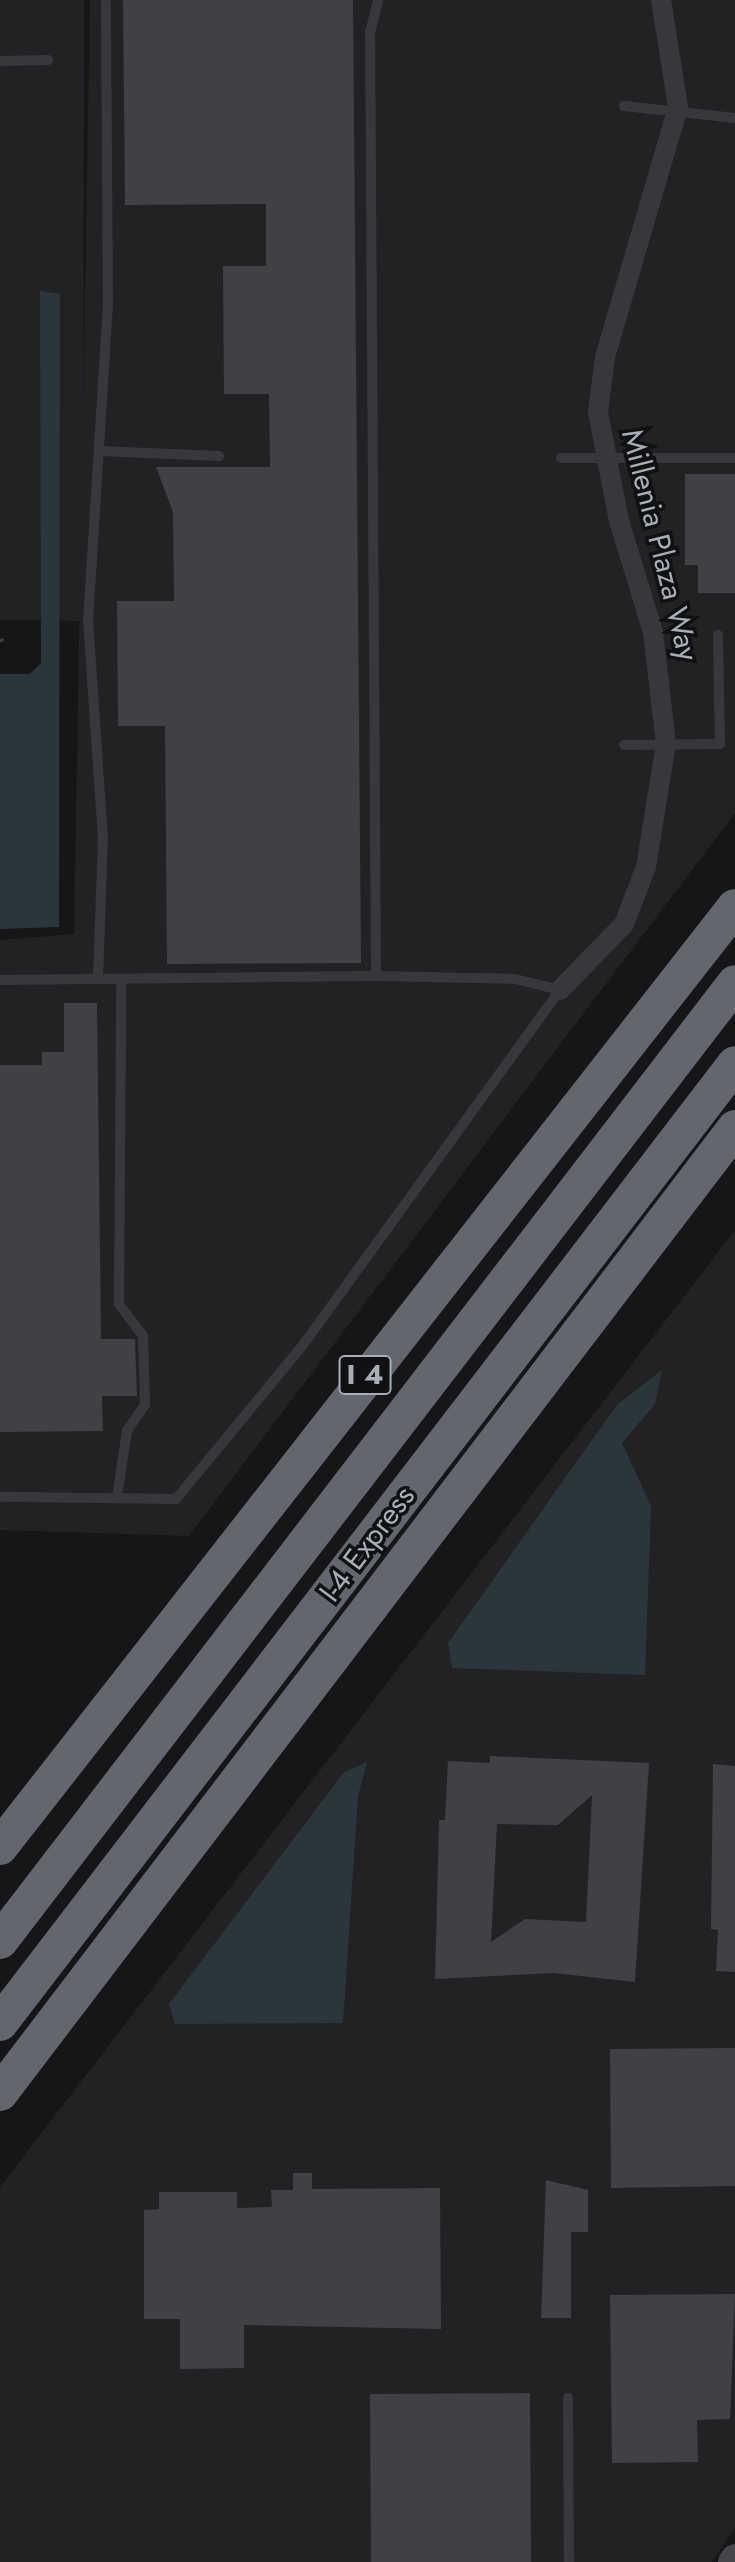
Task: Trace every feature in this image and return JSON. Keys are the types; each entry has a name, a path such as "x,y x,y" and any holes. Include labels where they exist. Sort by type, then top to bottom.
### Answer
{"highway":[{"name":"I 4","path":"0,1847 735,907"},
{"name":"I-4 Express","path":"0,1941 735,983"},
{"name":"I-4 Express","path":"0,2023 735,1064"},
{"path":"0,2093 735,1128"}],"street":[{"name":"Millenia Plaza Way","path":"560,990 624,924 646,867 666,744 653,632 605,459 598,412 605,357 678,107 661,0"}],"lane":[{"path":"98,979 103,839 88,621 108,305 106,0"},
{"path":"376,976 370,33 378,0"},
{"path":"0,61 48,60"},
{"path":"624,106 678,107 735,118"},
{"path":"99,451 219,456"},
{"path":"561,458 735,458"},
{"path":"624,745 720,744 718,635"},
{"path":"0,980 376,976 515,979 560,990 303,1345 176,1499 0,1497"},
{"path":"117,1497 127,1431 145,1404 143,1336 119,1304 121,979"},
{"path":"568,2398 569,2562"}],"shaded area":[{"path":"0,0 84,0 83,621 0,620"},
{"path":"90,0 735,0 735,813 189,1536 0,1530 0,940 74,934"},
{"path":"40,291 60,294 59,927 0,929 0,674 30,674 41,663"},
{"path":"735,1230 735,2527 712,2562 0,2562 0,2187"},
{"path":"662,1370 655,1404 622,1443 651,1506 645,1675 452,1668 448,1643 617,1405"},
{"path":"367,1762 358,1796 343,2023 175,2024 169,2004 344,1772"}],"building":[{"path":"123,0 353,0 361,963 167,964 165,726 118,726 117,601 174,601 173,512 156,467 270,467 269,394 224,394 223,266 266,266 266,204 125,205"},
{"path":"685,474 735,474 735,593 698,593 698,565 685,565"},
{"path":"64,1003 97,1003 101,1339 135,1339 137,1396 102,1396 103,1431 0,1432 0,1065 42,1065 42,1052 64,1052"},
{"path":"490,1756 649,1763 635,1982 554,1973 435,1979 439,1820 445,1820 448,1761 490,1763","holes":["592,1795 586,1922 525,1919 491,1942 497,1824 558,1825"]},
{"path":"713,1764 735,1766 735,1972 716,1971 718,1930 711,1929"},
{"path":"735,2048 735,2186 611,2188 610,2049"},
{"path":"293,2173 312,2173 312,2189 440,2188 441,2329 244,2325 244,2368 180,2369 180,2319 144,2319 144,2210 159,2209 159,2192 237,2192 237,2208 272,2207 271,2190 293,2190"},
{"path":"546,2180 588,2190 588,2232 571,2232 571,2318 541,2318"},
{"path":"735,2294 730,2419 697,2420 698,2462 612,2463 610,2295"},
{"path":"530,2393 531,2562 371,2562 370,2394"}]}
